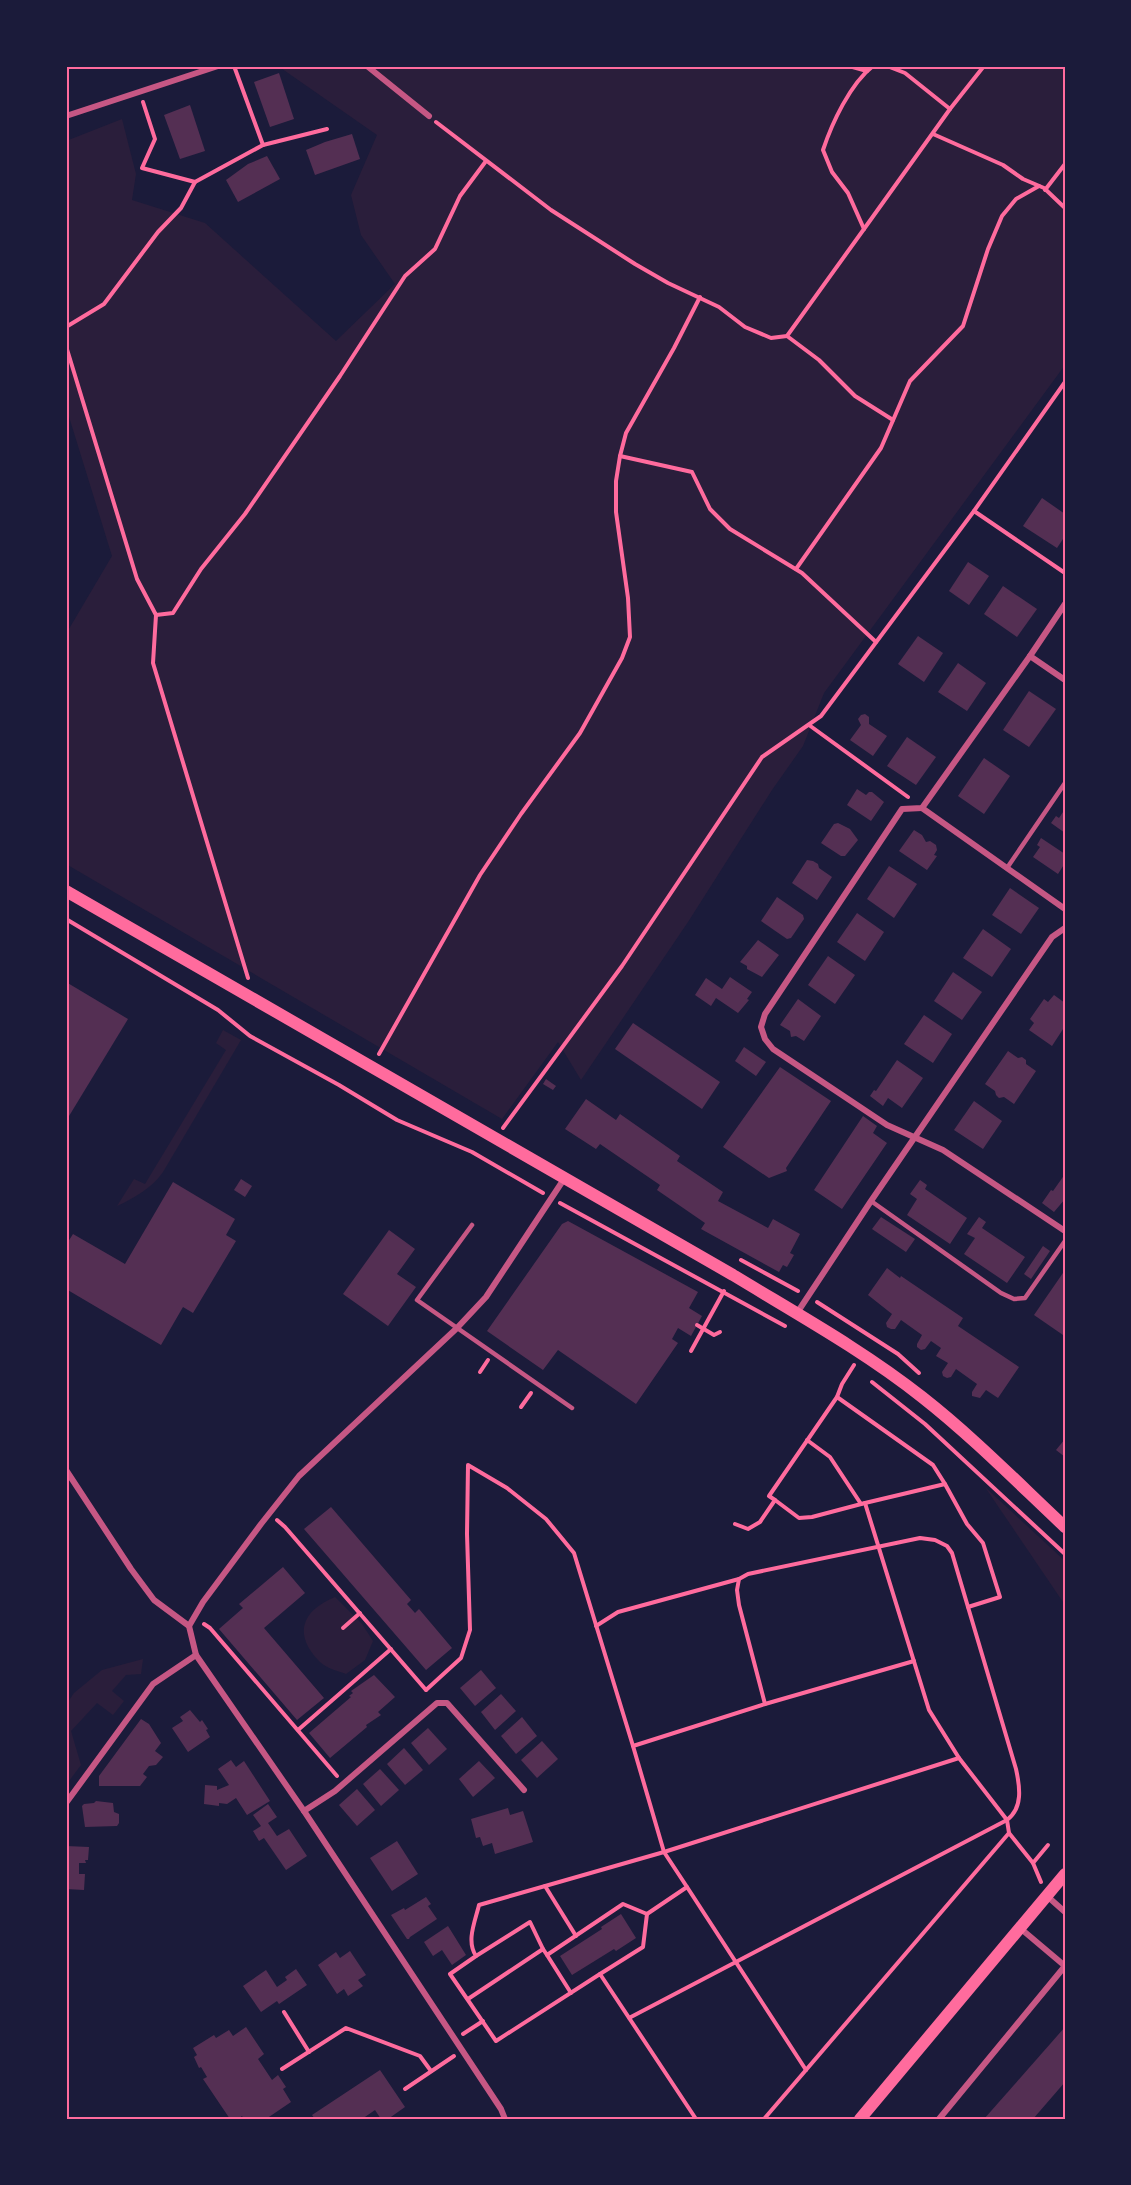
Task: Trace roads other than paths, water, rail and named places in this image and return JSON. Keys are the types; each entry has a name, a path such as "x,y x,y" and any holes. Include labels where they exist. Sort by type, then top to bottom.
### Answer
{"main road":[{"path":"66,891 733,1275 861,1354 922,1397 1065,1527"},
{"path":"860,2119 1065,1874"}],"street":[{"path":"66,116 218,66"},
{"path":"367,66 429,116"},
{"path":"922,808 1065,604"},
{"path":"1030,656 1065,680"},
{"path":"1065,909 922,808 902,809 765,1014 761,1027 765,1039 774,1049 887,1125 943,1150 1065,1231"},
{"path":"796,1313 1052,937 1065,928"},
{"path":"189,1626 299,1476 457,1328 486,1297 564,1179"},
{"path":"66,1470 154,1600 189,1626 196,1655 304,1811 501,2109 505,2119"},
{"path":"66,1803 153,1684 196,1655"},
{"path":"304,1811 344,1784 437,1703 447,1703 524,1790"},
{"path":"1047,1896 1065,1912"},
{"path":"939,2119 1065,1966 1020,1928"}],"lane":[{"path":"1007,868 1065,783"},
{"path":"871,1201 1001,1293 1014,1299 1025,1298 1065,1241"},
{"path":"472,1226 417,1300 572,1408"}]}
